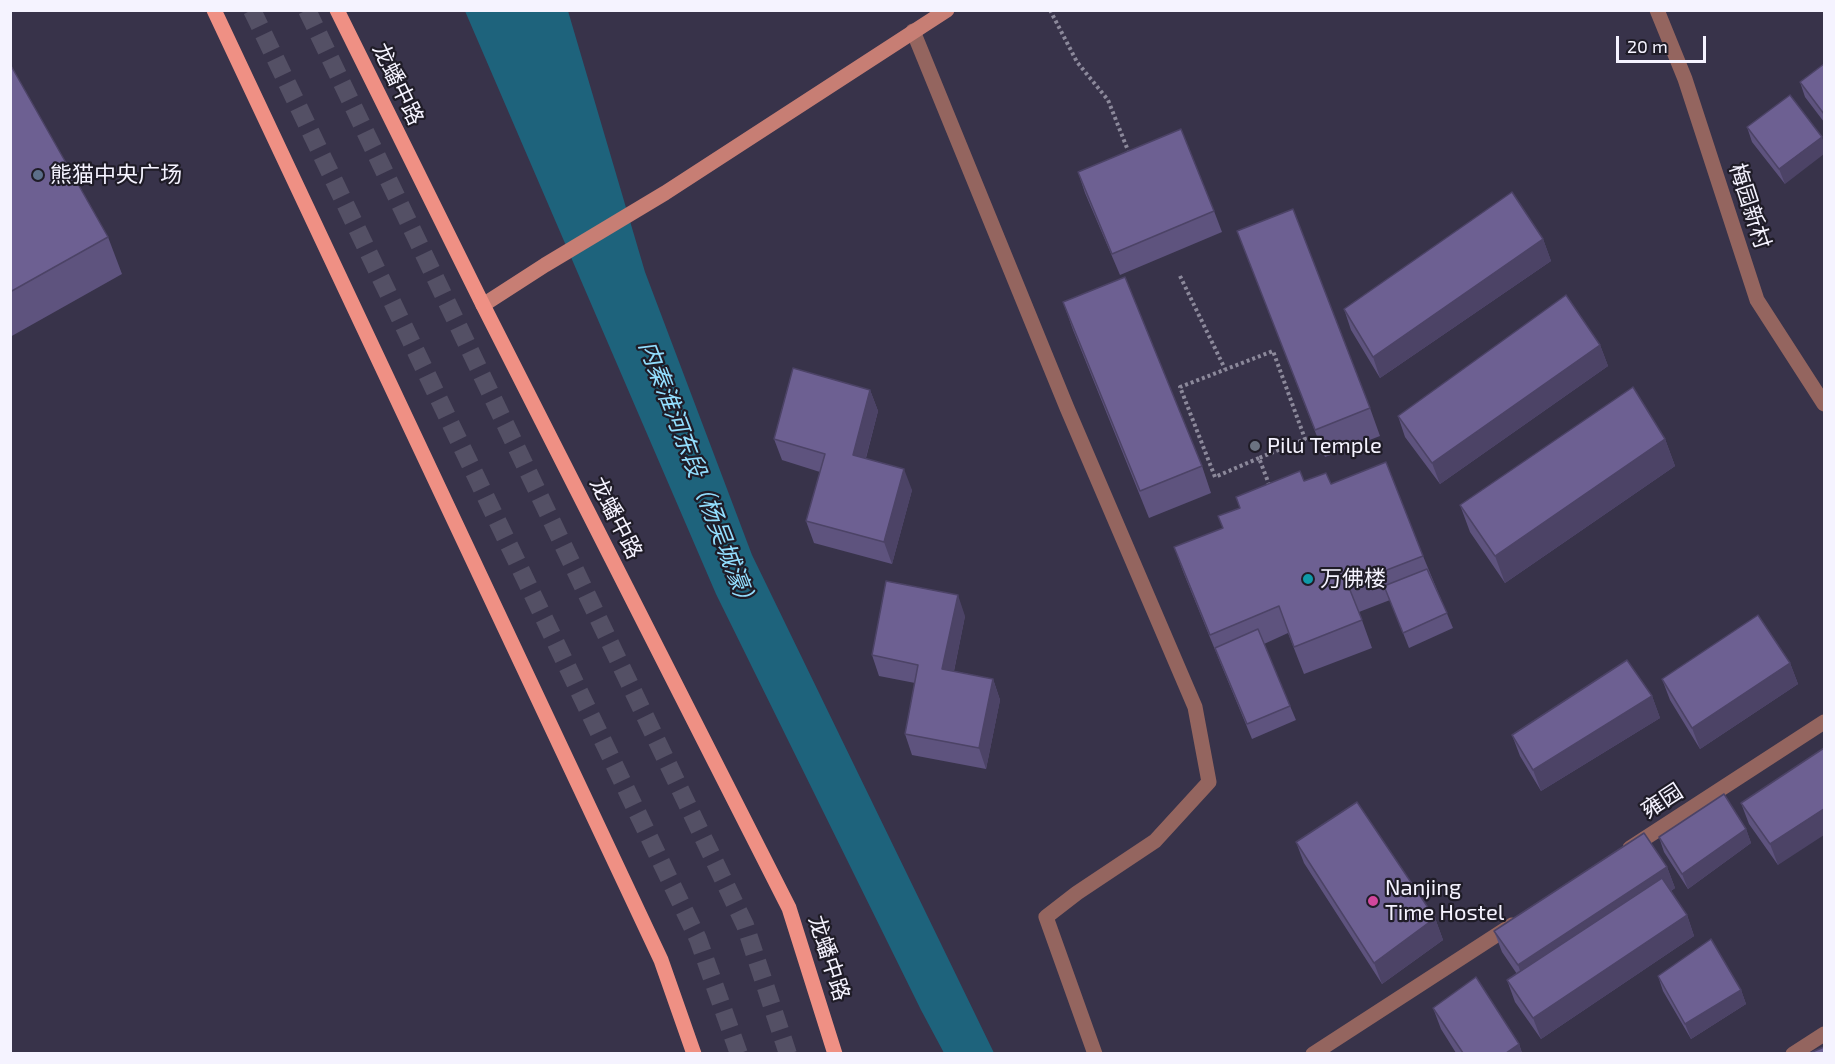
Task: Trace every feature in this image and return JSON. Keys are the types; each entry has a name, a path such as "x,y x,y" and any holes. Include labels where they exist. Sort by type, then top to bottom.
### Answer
{"main road":[{"name":"龙蟠中路","path":"337,10 483,305 789,908 836,1053"},
{"path":"218,15 656,949 694,1053"}],"street":[{"path":"483,305 665,193 947,10"},
{"name":"梅园新村","path":"1657,10 1684,79 1757,300 1824,404"},
{"path":"913,31 1067,408 1195,707 1209,782 1155,841 1077,893 1046,917 1095,1053"},
{"name":"雍园","path":"1614,859 1824,722"},
{"path":"1313,1053 1524,917"},
{"path":"1793,1053 1824,1034"}],"path":[{"path":"1050,10 1077,62 1108,100 1132,162"},
{"path":"1180,276 1225,369"},
{"path":"1273,351 1305,439 1260,459 1215,477 1180,387 1273,351"},
{"path":"1260,459 1272,491"}],"water":[{"name":"内秦淮河东段（杨吴城濠）","path":"465,11 568,11 645,272 752,555 994,1053 944,1053 921,1010 716,594"}],"building":[{"name":"熊猫中央广场","path":"10,64 108,237 10,292"},
{"path":"1824,64 1824,114 1800,82"},
{"path":"1790,95 1822,137 1779,169 1747,127"},
{"path":"1181,129 1214,211 1112,254 1078,172"},
{"path":"1512,192 1543,239 1373,357 1344,309"},
{"path":"1293,209 1370,408 1315,430 1237,231"},
{"path":"1125,277 1202,466 1140,491 1063,302"},
{"path":"1566,295 1600,345 1432,463 1398,416"},
{"path":"793,368 870,390 853,455 904,469 884,542 806,521 825,454 774,439"},
{"path":"1633,387 1665,439 1495,556 1460,505"},
{"name":"万佛楼","path":"1386,462 1423,556 1348,585 1362,620 1294,647 1279,606 1210,635 1174,547 1223,528 1218,516 1240,508 1236,497 1300,471 1304,481 1326,473 1331,484"},
{"path":"1427,569 1447,613 1403,633 1384,586"},
{"path":"886,581 958,595 942,669 993,679 979,748 905,734 918,665 872,655"},
{"path":"1758,615 1790,663 1692,728 1662,679"},
{"path":"1258,629 1290,706 1247,724 1215,648"},
{"path":"1627,660 1652,696 1533,770 1512,735"},
{"path":"1824,748 1824,809 1770,844 1741,803"},
{"path":"1724,794 1746,829 1682,874 1659,837"},
{"name":"Nanjing Time Hostel","path":"1357,802 1435,918 1374,963 1296,842"},
{"path":"1644,833 1667,867 1518,965 1494,931"},
{"path":"1662,878 1687,915 1533,1018 1507,980"},
{"path":"1711,939 1741,990 1685,1024 1658,976"},
{"path":"1476,977 1519,1044 1506,1053 1463,1053 1433,1008"},
{"path":"1824,1047 1824,1053 1810,1053"}],"tunnel":[{"path":"252,10 698,939 739,1054"},
{"path":"307,10 745,925 788,1054"}],"place":[{"name":"熊猫中央广场","path":"38,175"},
{"name":"Pilu Temple","path":"1255,446"},
{"name":"万佛楼","path":"1308,579"},
{"name":"Nanjing Time Hostel","path":"1373,901"}]}
